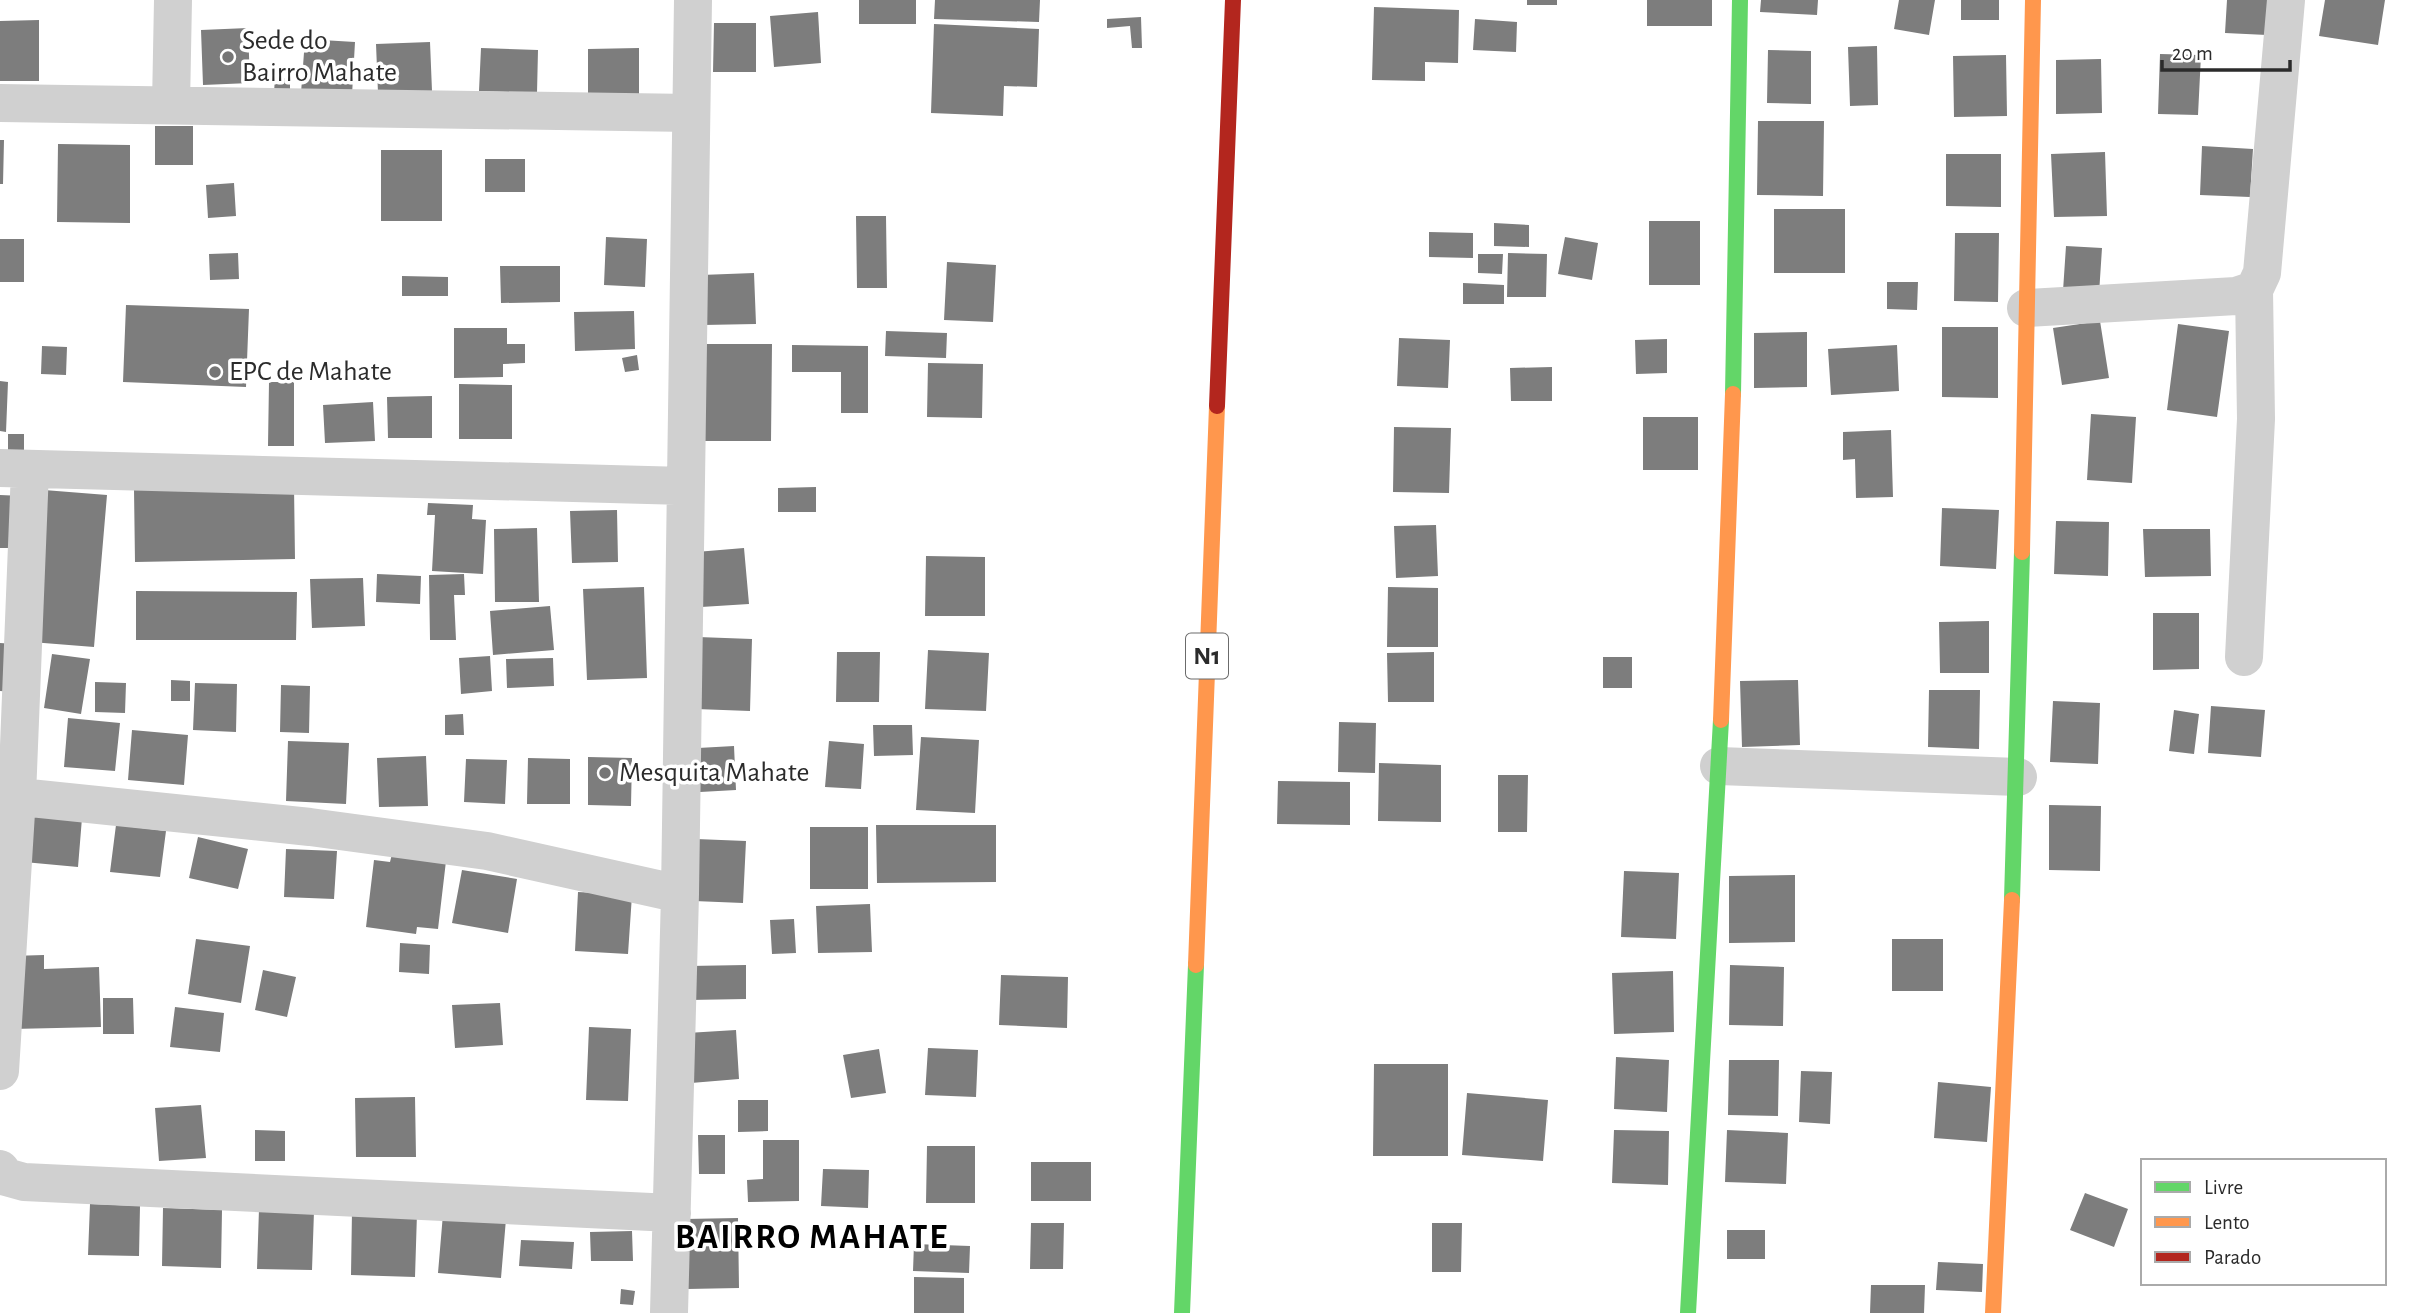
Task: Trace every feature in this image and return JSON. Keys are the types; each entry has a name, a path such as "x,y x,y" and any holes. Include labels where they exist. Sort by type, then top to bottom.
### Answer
{"main road":[{"name":"N1","path":"1182,1313 1233,0"},
{"path":"1688,1313 1719,766 1732,424 1740,0"},
{"path":"1993,1313 2018,777 2033,0"}],"street":[{"path":"171,105 173,0"},
{"path":"669,1313 680,894 693,0"},
{"path":"2244,657 2256,419 2254,290 2262,273 2286,0"},
{"path":"0,103 691,113"},
{"path":"2026,308 2236,296 2254,290"},
{"path":"0,1071 15,469 685,486"},
{"path":"1719,766 2018,777"},
{"path":"8,795 310,827 487,851 680,894"},
{"path":"0,1169 6,1177 24,1182 672,1213"}],"building":[{"path":"859,0 916,0 916,24 859,24"},
{"path":"935,0 1040,0 1039,22 934,19"},
{"path":"1527,0 1557,0 1557,5 1527,5"},
{"path":"1647,0 1712,0 1712,26 1647,26"},
{"path":"1761,0 1818,0 1817,15 1760,12"},
{"path":"1899,0 1935,0 1929,35 1894,29"},
{"path":"1961,0 1999,0 1999,20 1961,20"},
{"path":"2227,0 2268,0 2267,35 2225,33"},
{"path":"2325,0 2385,0 2378,45 2319,36"},
{"path":"1374,7 1459,10 1458,63 1425,62 1425,81 1372,80"},
{"path":"818,12 821,63 774,67 770,16"},
{"path":"1141,17 1142,48 1132,48 1130,26 1107,28 1107,19"},
{"path":"1475,19 1517,22 1516,52 1473,50"},
{"path":"39,20 39,81 0,81 0,21"},
{"path":"714,23 756,23 756,72 713,72"},
{"path":"934,24 1039,29 1037,87 1004,86 1003,116 931,113"},
{"path":"248,28 250,83 203,85 201,30"},
{"path":"305,39 355,42 352,95 301,93"},
{"path":"430,42 432,91 378,93 376,44"},
{"path":"1877,46 1878,105 1850,106 1848,47"},
{"path":"481,48 538,50 537,93 479,91"},
{"path":"639,48 639,97 588,97 588,49"},
{"path":"1768,50 1811,51 1811,104 1767,103"},
{"path":"2160,54 2201,55 2198,115 2158,114"},
{"path":"2006,55 2007,116 1954,117 1953,56"},
{"path":"2101,59 2102,113 2056,114 2056,60"},
{"path":"275,77 290,79 290,94 274,93"},
{"path":"1758,121 1824,121 1823,196 1757,195"},
{"path":"155,126 193,126 193,165 155,165"},
{"path":"0,140 4,140 3,184 0,184"},
{"path":"58,144 130,145 130,223 57,222"},
{"path":"2202,146 2253,149 2250,197 2200,195"},
{"path":"381,150 442,150 442,221 381,221"},
{"path":"2105,152 2107,216 2054,217 2051,154"},
{"path":"1946,154 2001,154 2001,207 1946,206"},
{"path":"485,159 525,159 525,192 485,192"},
{"path":"234,183 236,216 208,218 206,185"},
{"path":"1774,209 1845,209 1845,273 1774,273"},
{"path":"856,216 886,216 887,288 857,288"},
{"path":"1649,221 1700,221 1700,285 1649,285"},
{"path":"1494,223 1529,225 1529,247 1494,246"},
{"path":"1429,232 1473,233 1473,258 1429,257"},
{"path":"1955,233 1999,233 1998,302 1954,301"},
{"path":"606,237 647,239 645,287 604,285"},
{"path":"1565,237 1598,243 1592,280 1558,274"},
{"path":"0,239 24,239 24,282 0,282"},
{"path":"2066,246 2102,248 2099,294 2063,291"},
{"path":"238,253 239,279 210,280 209,254"},
{"path":"1508,253 1547,254 1546,297 1507,297"},
{"path":"1478,254 1503,254 1502,274 1478,273"},
{"path":"947,262 996,265 993,322 944,320"},
{"path":"500,266 560,266 560,302 501,303"},
{"path":"754,273 756,324 703,325 701,275"},
{"path":"402,276 448,277 448,296 402,296"},
{"path":"1887,282 1918,282 1917,310 1887,309"},
{"path":"1463,283 1504,285 1504,304 1463,304"},
{"path":"126,305 249,309 246,387 123,382"},
{"path":"634,311 635,349 575,351 574,312"},
{"path":"2100,321 2109,378 2062,385 2053,328"},
{"path":"2178,324 2229,331 2217,417 2167,410"},
{"path":"1942,327 1998,327 1998,398 1942,397"},
{"path":"454,328 507,328 507,344 525,344 525,363 503,364 503,377 454,378"},
{"path":"886,331 947,333 946,358 885,356"},
{"path":"1807,332 1807,387 1754,388 1754,333"},
{"path":"1399,338 1450,340 1448,388 1397,386"},
{"path":"1667,339 1667,373 1636,374 1635,340"},
{"path":"699,344 772,344 771,441 699,441"},
{"path":"792,345 868,346 868,413 841,413 841,372 792,372"},
{"path":"1897,345 1899,391 1831,395 1828,349"},
{"path":"42,346 67,347 66,375 41,374"},
{"path":"637,355 639,370 625,372 622,358"},
{"path":"928,363 983,364 982,418 927,417"},
{"path":"1552,367 1552,401 1511,401 1510,368"},
{"path":"0,381 8,382 6,432 0,431"},
{"path":"269,382 294,382 294,446 268,446"},
{"path":"459,384 512,385 512,439 459,439"},
{"path":"432,396 432,438 388,438 387,397"},
{"path":"373,402 375,441 325,443 323,405"},
{"path":"2091,414 2136,417 2132,483 2087,480"},
{"path":"1643,417 1698,417 1698,470 1643,470"},
{"path":"1394,427 1451,428 1449,493 1393,492"},
{"path":"1891,430 1893,497 1856,498 1855,459 1843,460 1843,432"},
{"path":"8,434 24,434 24,453 8,453"},
{"path":"294,486 295,559 135,562 134,489"},
{"path":"816,487 816,512 778,512 778,488"},
{"path":"44,490 107,495 94,647 31,642"},
{"path":"0,495 23,496 21,548 0,548"},
{"path":"428,503 473,505 472,519 486,520 483,574 432,571 435,515 427,515"},
{"path":"1942,508 1999,510 1996,569 1940,566"},
{"path":"617,510 618,562 572,563 570,511"},
{"path":"2056,521 2109,522 2108,576 2054,574"},
{"path":"1436,525 1438,576 1396,578 1394,526"},
{"path":"537,528 539,602 495,602 494,529"},
{"path":"2143,529 2210,529 2211,576 2145,577"},
{"path":"744,548 749,604 701,607 696,552"},
{"path":"926,556 985,557 985,616 925,616"},
{"path":"377,574 421,576 420,604 376,602"},
{"path":"464,574 465,595 454,595 456,640 430,640 429,575"},
{"path":"363,578 365,626 312,628 310,579"},
{"path":"644,587 647,678 587,680 583,589"},
{"path":"1388,587 1438,588 1438,647 1387,647"},
{"path":"136,591 297,592 296,640 136,640"},
{"path":"550,606 554,650 493,655 490,611"},
{"path":"2153,613 2199,613 2199,669 2153,670"},
{"path":"1989,621 1989,673 1940,673 1939,622"},
{"path":"698,637 752,639 750,711 696,709"},
{"path":"0,643 15,644 13,692 0,691"},
{"path":"928,650 989,653 986,711 925,709"},
{"path":"837,652 880,652 879,702 836,702"},
{"path":"1434,652 1434,702 1388,702 1387,653"},
{"path":"52,654 90,659 81,714 44,708"},
{"path":"490,656 492,691 461,694 459,658"},
{"path":"1603,657 1632,657 1632,688 1603,688"},
{"path":"553,658 554,686 507,688 506,659"},
{"path":"171,680 190,681 190,701 171,701"},
{"path":"1798,680 1800,745 1742,747 1740,681"},
{"path":"95,682 126,683 125,713 95,712"},
{"path":"195,683 237,684 236,732 193,730"},
{"path":"281,685 310,686 309,733 280,732"},
{"path":"1929,690 1980,690 1979,749 1928,747"},
{"path":"2053,701 2100,703 2098,764 2050,762"},
{"path":"2211,706 2265,710 2261,757 2208,753"},
{"path":"2174,710 2199,714 2194,754 2169,751"},
{"path":"463,714 464,735 445,735 445,715"},
{"path":"68,718 120,723 115,771 64,767"},
{"path":"1339,722 1376,723 1375,773 1338,772"},
{"path":"873,725 912,725 913,755 874,756"},
{"path":"132,730 188,735 184,785 128,780"},
{"path":"921,737 979,740 975,813 916,810"},
{"path":"288,741 349,743 346,804 286,801"},
{"path":"829,741 864,744 861,789 825,787"},
{"path":"734,746 736,790 700,792 698,748"},
{"path":"426,756 428,806 379,807 377,758"},
{"path":"588,757 632,758 631,806 588,805"},
{"path":"528,758 570,759 570,804 527,804"},
{"path":"466,759 507,760 505,804 464,802"},
{"path":"1379,763 1441,765 1441,822 1378,821"},
{"path":"1498,775 1528,775 1527,832 1498,832"},
{"path":"1278,781 1350,782 1350,825 1277,824"},
{"path":"2049,805 2101,806 2100,871 2049,870"},
{"path":"28,814 82,818 78,867 24,862"},
{"path":"116,825 166,831 160,877 110,872"},
{"path":"876,825 996,825 996,882 877,883"},
{"path":"810,827 868,827 868,889 810,889"},
{"path":"198,837 248,849 238,889 189,878"},
{"path":"696,839 746,841 743,903 694,901"},
{"path":"286,849 337,851 334,899 284,897"},
{"path":"392,854 446,861 438,929 417,927 416,934 366,927 374,860 390,862"},
{"path":"462,870 517,879 508,933 452,923"},
{"path":"1624,871 1679,873 1676,939 1621,937"},
{"path":"1795,875 1795,942 1729,943 1729,876"},
{"path":"578,892 632,895 628,954 575,951"},
{"path":"870,904 872,952 818,953 816,906"},
{"path":"794,919 796,953 772,954 770,920"},
{"path":"196,939 250,946 241,1003 188,994"},
{"path":"1892,939 1943,939 1943,991 1892,991"},
{"path":"400,943 430,945 429,974 399,972"},
{"path":"44,955 44,969 99,967 101,1027 12,1029 11,956"},
{"path":"746,965 746,999 689,1000 689,966"},
{"path":"1730,965 1784,967 1783,1026 1729,1025"},
{"path":"263,970 296,977 287,1017 255,1010"},
{"path":"1673,971 1674,1032 1614,1034 1612,973"},
{"path":"1001,975 1068,977 1067,1028 999,1025"},
{"path":"103,998 133,998 134,1034 103,1034"},
{"path":"500,1003 503,1045 455,1048 452,1005"},
{"path":"175,1007 224,1013 220,1052 170,1047"},
{"path":"589,1027 631,1029 628,1101 586,1100"},
{"path":"736,1030 739,1079 691,1083 687,1033"},
{"path":"928,1048 978,1050 976,1097 925,1095"},
{"path":"879,1049 886,1093 851,1098 843,1055"},
{"path":"1616,1057 1669,1060 1667,1112 1614,1109"},
{"path":"1729,1060 1779,1060 1778,1116 1728,1115"},
{"path":"1374,1064 1448,1064 1448,1156 1373,1156"},
{"path":"1801,1071 1832,1072 1830,1124 1799,1122"},
{"path":"1938,1082 1991,1087 1987,1142 1934,1138"},
{"path":"1467,1093 1548,1100 1543,1161 1462,1155"},
{"path":"415,1097 416,1157 356,1157 355,1098"},
{"path":"738,1100 768,1100 768,1131 738,1132"},
{"path":"201,1105 206,1158 159,1161 155,1108"},
{"path":"255,1130 285,1131 285,1161 255,1161"},
{"path":"1614,1130 1669,1131 1668,1185 1612,1183"},
{"path":"1727,1130 1788,1133 1786,1184 1725,1182"},
{"path":"698,1135 725,1135 725,1174 699,1174"},
{"path":"763,1140 799,1140 799,1201 748,1202 747,1180 763,1179"},
{"path":"927,1146 975,1146 975,1203 926,1203"},
{"path":"1031,1162 1091,1162 1091,1201 1031,1201"},
{"path":"823,1169 869,1170 868,1208 821,1206"},
{"path":"2085,1193 2128,1209 2114,1247 2070,1230"},
{"path":"90,1204 140,1206 139,1256 88,1255"},
{"path":"163,1208 222,1210 221,1268 162,1266"},
{"path":"259,1209 314,1211 312,1270 257,1269"},
{"path":"352,1211 417,1213 415,1277 351,1275"},
{"path":"443,1214 506,1219 501,1278 438,1273"},
{"path":"738,1218 739,1288 687,1289 685,1219"},
{"path":"1031,1223 1064,1223 1063,1269 1030,1269"},
{"path":"1432,1223 1462,1223 1461,1272 1432,1272"},
{"path":"1727,1230 1765,1230 1765,1259 1727,1259"},
{"path":"632,1231 633,1261 591,1261 590,1232"},
{"path":"521,1240 574,1242 572,1269 519,1266"},
{"path":"914,1244 970,1246 969,1273 913,1271"},
{"path":"1938,1262 1983,1264 1982,1292 1936,1290"},
{"path":"914,1277 964,1278 964,1313 914,1313"},
{"path":"1871,1285 1925,1285 1924,1313 1870,1313"},
{"path":"621,1289 635,1291 633,1305 620,1304"}],"traffic: fast":[{"path":"1733,394 1740,0"},
{"path":"2012,900 2022,552"},
{"path":"1688,1313 1721,720"},
{"path":"1182,1313 1196,965"}],"traffic: slow":[{"path":"2022,552 2033,0"},
{"path":"1721,720 1733,394"},
{"path":"1196,965 1217,406"},
{"path":"1993,1313 2012,900"}],"traffic: jam":[{"path":"1217,406 1233,0"}],"place":[{"name":"Sede do Bairro Mahate","path":"228,57"},
{"name":"EPC de Mahate","path":"215,372"},
{"name":"Mesquita Mahate","path":"605,773"}],"district":[{"name":"BAIRRO MAHATE","path":"812,1237"}]}
